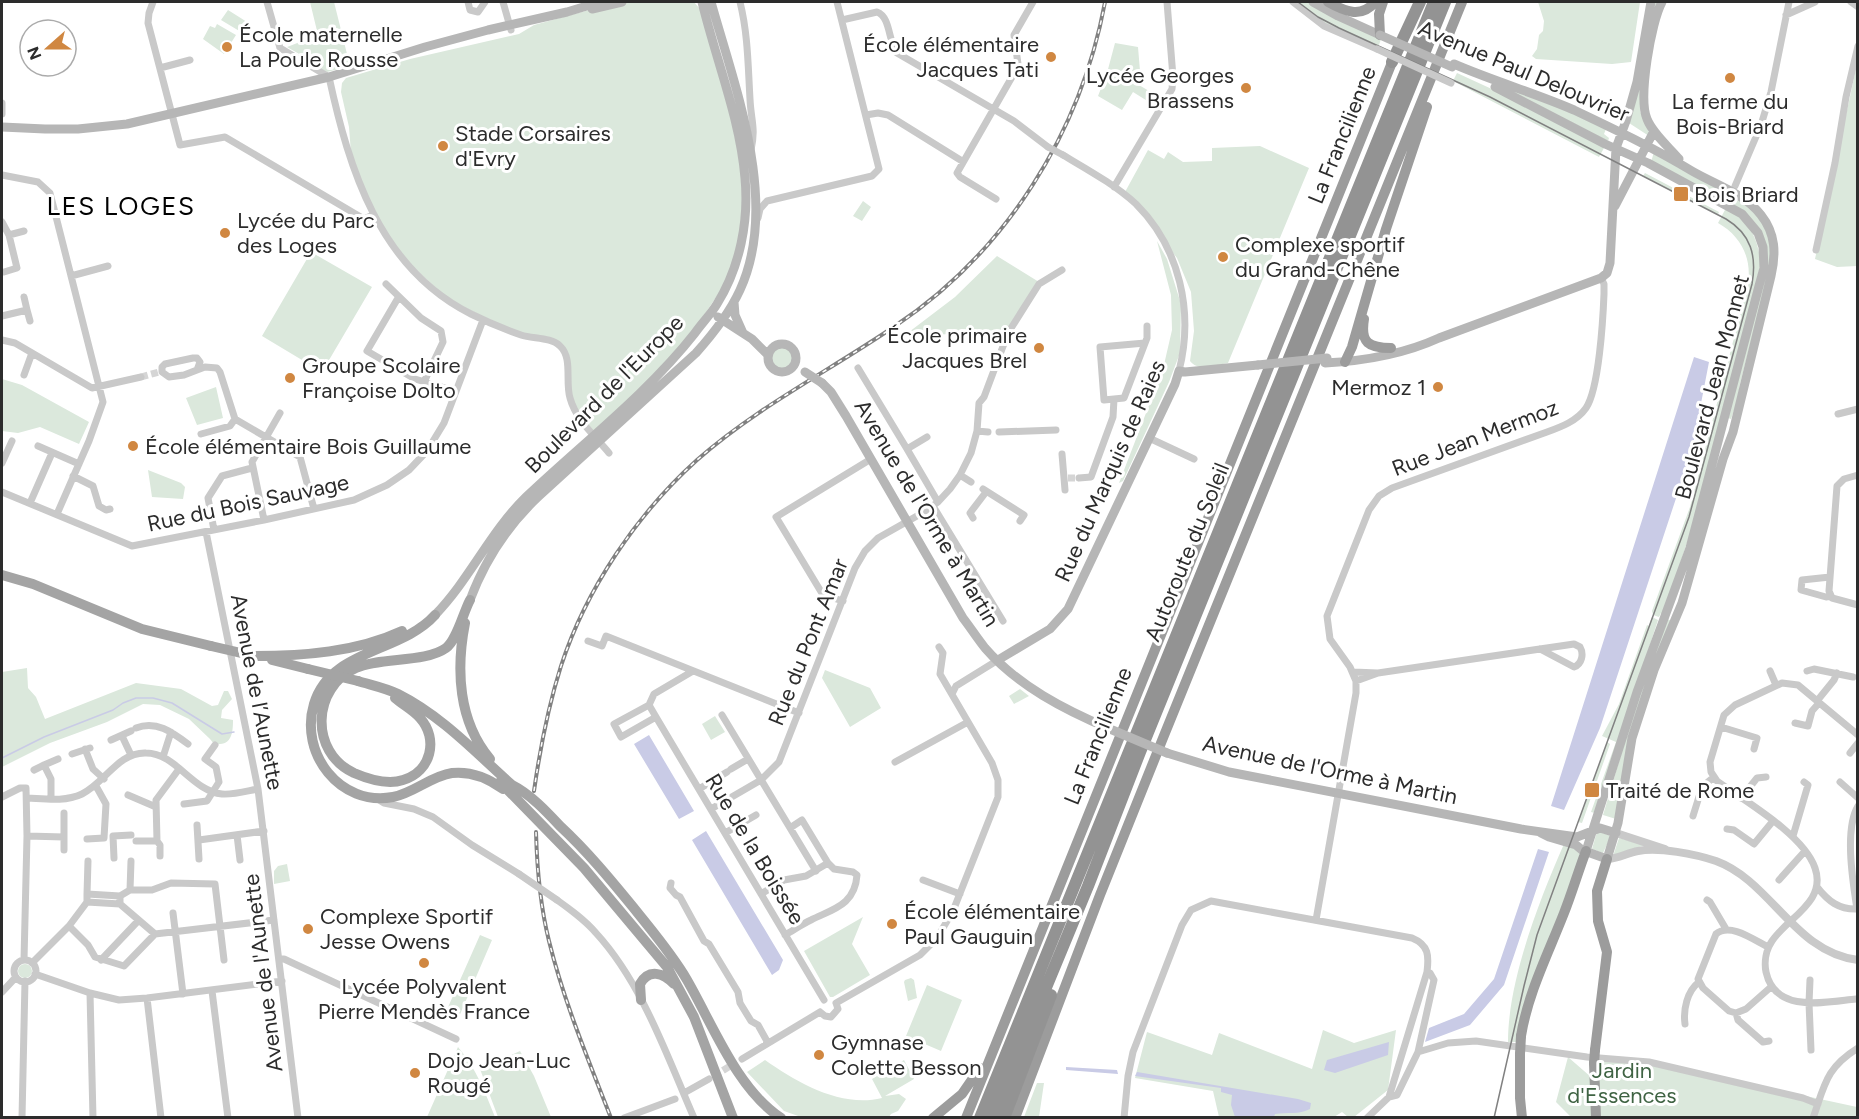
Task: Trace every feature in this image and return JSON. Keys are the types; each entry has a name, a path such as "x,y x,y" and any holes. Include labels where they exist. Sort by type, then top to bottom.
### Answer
{"highway":[{"path":"1328,2 1341,9 1359,12 1368,9 1375,2"},
{"path":"1381,32 1379,14 1383,2"},
{"name":"La Francilienne","path":"966,1118 1392,62 1414,2"},
{"path":"1392,62 1420,2"},
{"name":"Autoroute du Soleil","path":"980,1118 1434,2"},
{"name":"Autoroute du Soleil","path":"992,1118 1445,2"},
{"path":"1346,359 1352,347 1386,229 1463,2"},
{"path":"1015,1118 1163,738 1463,2"},
{"path":"1370,280 1363,325 1364,336 1366,341 1374,346 1391,348"},
{"path":"1522,1118 1520,1054 1524,1019 1538,974 1563,915 1586,851"},
{"path":"1596,1116 1594,1063 1607,952 1598,921 1597,891 1607,859"},
{"path":"1004,1118 1085,907 1088,886"},
{"path":"933,1118 954,1102 970,1084 981,1067 997,1030 1003,1023"}],"main road":[{"path":"2,127 91,128 128,124 329,77 345,76 600,2"},
{"path":"510,28 622,2"},
{"path":"694,2 708,24"},
{"name":"Boulevard de l'Europe","path":"470,600 490,555 516,520 679,353 711,313 725,290 739,254 746,198 743,159 702,2"},
{"name":"Boulevard de l'Europe","path":"435,615 457,590 490,541 518,507 696,353 711,336 741,289 749,265 756,229 755,178 736,92 711,2"},
{"name":"Avenue Paul Delouvrier","path":"1313,2 1338,16 1381,32"},
{"name":"Avenue Paul Delouvrier","path":"1321,2 1616,148"},
{"path":"1178,374 1346,359 1419,347 1601,278 1607,273 1610,263 1616,148 1637,82 1651,2"},
{"path":"1662,2 1654,20 1643,97 1646,118 1682,164"},
{"name":"Avenue Paul Delouvrier","path":"1453,66 1573,110 1647,145 1732,192 1753,206 1770,229 1775,250 1736,421 1682,603 1654,670 1632,738 1616,833 1607,859"},
{"path":"1613,211 1654,131"},
{"name":"Boulevard Jean Monnet","path":"1586,851 1637,692 1690,548 1764,268 1762,246 1758,234 1742,214 1616,148"},
{"path":"734,301 735,315 744,334"},
{"path":"711,313 744,334 768,355 769,364 774,370 783,373 794,365 793,348 786,344 776,345 744,334 711,336"},
{"path":"1346,359 1439,338"},
{"path":"768,355 776,345"},
{"name":"Avenue de l'Orme à Martin","path":"794,365 822,383 836,400 963,618 984,646 1044,697 1072,712 1167,753 1229,772 1541,832 1577,837 1600,828 1616,833"},
{"name":"Rue du Marquis de Raies","path":"998,660 1050,629 1068,609 1080,588 1178,374"},
{"path":"2,576 16,579 142,629 358,681 391,693 423,709 452,730 512,785 515,792 584,868 667,967 694,1017 733,1118"},
{"path":"391,693 425,726 430,741 426,763 416,774 397,782 378,780 349,771 332,755 322,730 324,703 339,679 357,667 429,655 444,650 453,641 470,600"},
{"path":"470,600 460,655 465,709 476,738 484,751 514,781 515,792"},
{"path":"254,656 304,655 348,647 395,634 435,615"},
{"path":"435,615 420,629 355,658 338,670 321,688 313,706 310,737 322,764 343,786 376,798 394,797 450,773 464,773 489,780 515,792 548,813 586,851 671,954 743,1080 758,1099 781,1118"},
{"name":"Avenue de l'Orme à Martin","path":"1541,832 1607,859"},
{"path":"641,1000 639,989 642,981 654,974 664,975 681,990"}],"street":[{"path":"153,2 148,23 180,145 225,137 364,219 373,216"},
{"path":"267,2 280,48 329,77 352,166 373,216 395,250 419,275 449,300 483,320 514,333 560,345 567,360 568,391 573,407 609,453"},
{"path":"468,2 470,10 478,12 485,2"},
{"path":"503,2 510,28"},
{"path":"740,2 746,26 750,101 755,131 751,153"},
{"path":"756,229 760,208 767,201 872,176 877,172 878,164 837,2"},
{"path":"996,199 957,176 957,170 1016,70 1018,64 1014,35 1033,2"},
{"path":"1114,187 1172,89 1167,2"},
{"path":"1293,2 1324,26 1451,83"},
{"path":"1735,186 1761,125 1771,92 1789,2"},
{"path":"1786,15 1815,2"},
{"path":"1851,2 1857,7"},
{"name":"Rue du Marquis de Raies","path":"842,20 877,12 882,14 893,48 897,53 1014,121 1048,147 1114,187 1136,205 1154,226 1177,272 1183,294 1186,326 1184,353 1178,374"},
{"path":"1816,250 1857,46"},
{"path":"160,68 190,60"},
{"path":"736,92 750,101"},
{"path":"2,103 2,114"},
{"path":"866,116 878,113 888,116 962,161"},
{"path":"2,175 38,182 50,193 103,402 102,410 57,514"},
{"path":"755,178 762,198 767,201"},
{"path":"4,272 18,268 4,229 24,231"},
{"path":"72,276 108,266"},
{"name":"Rue du Pont Amar","path":"711,809 763,783 779,762 855,568 865,550 878,538 936,504 960,475 971,453 977,431 979,403 984,397 1008,333 1039,284 1062,270"},
{"name":"Rue Jean Mermoz","path":"1316,920 1355,703 1356,681 1353,672 1330,639 1327,616 1369,510 1379,496 1392,488 1547,432 1579,416 1589,402 1595,384 1605,294 1601,278"},
{"path":"386,285 398,298 421,318 441,331 443,335 443,342 424,382"},
{"path":"24,297 30,321"},
{"path":"398,298 364,352 415,379 454,391"},
{"path":"2,316 27,309"},
{"name":"Rue du Bois Sauvage","path":"2,492 132,546 354,500 387,485 409,470 427,451 444,423 454,391 483,320"},
{"path":"1145,343 1100,347 1104,400 1124,398 1147,338 1147,326"},
{"path":"2,340 15,343 92,388 141,377"},
{"path":"24,375 32,353"},
{"path":"203,365 184,375 169,377 161,372 165,364 193,358 197,358 203,365 217,368 232,416 300,457 315,509"},
{"path":"858,368 907,449 1003,621"},
{"path":"1079,478 1091,477 1113,417 1114,399"},
{"path":"1838,414 1857,408"},
{"path":"264,520 252,462 280,413"},
{"path":"201,434 230,426 235,419"},
{"path":"999,432 1056,430"},
{"path":"977,431 988,432"},
{"path":"907,449 927,437"},
{"path":"1149,438 1194,459"},
{"path":"2,463 4,453 12,441"},
{"path":"38,446 79,464"},
{"path":"30,503 52,453"},
{"path":"1062,454 1065,490"},
{"path":"843,601 823,594 776,517 871,459"},
{"name":"Avenue de l’Aunette","path":"252,468 222,476 208,498 210,531 258,789 267,860"},
{"path":"960,475 971,482"},
{"path":"1831,596 1830,577 1837,486 1844,479 1857,475"},
{"path":"73,476 93,486 99,506 106,510 110,509"},
{"path":"973,518 970,513 984,491 1024,515 1020,521"},
{"path":"1830,577 1802,580 1801,590 1826,597 1831,596 1857,605"},
{"path":"588,641 602,646 606,636 799,713"},
{"path":"1353,672 1378,673 1540,649 1574,644 1580,647 1583,654 1579,664 1574,667 1540,649"},
{"path":"836,1003 920,955 930,946 947,923 996,803 999,789 997,775 940,674 943,653 939,647"},
{"path":"952,694 956,686 998,660"},
{"path":"1807,670 1814,669 1853,677"},
{"path":"656,717 621,737 614,724 649,705 649,700 654,694 693,671"},
{"path":"1770,671 1776,686"},
{"path":"1356,681 1378,673"},
{"path":"1795,723 1808,726 1812,711 1837,673"},
{"path":"1856,999 1809,1003 1789,1000 1772,986 1766,967 1768,947 1776,935 1813,898 1817,887 1816,869 1793,836 1714,777 1710,762 1724,715 1731,707 1776,686 1788,683 1798,685 1857,735"},
{"name":"Rue de la Boissée","path":"649,705 824,1000"},
{"path":"722,715 816,871"},
{"path":"896,762 968,722"},
{"path":"111,740 134,729 152,724 171,732 188,744"},
{"path":"1720,727 1757,738 1754,749"},
{"path":"163,757 171,732"},
{"path":"122,736 131,755"},
{"path":"1850,753 1857,743"},
{"path":"184,804 207,801 219,782 216,767 205,759 215,745"},
{"path":"72,754 88,749 93,769 104,779"},
{"path":"28,798 64,800 75,797 96,786 117,764 131,755 147,753 163,757 203,786 222,794 258,789"},
{"path":"34,770 58,759"},
{"path":"699,789 748,759"},
{"path":"44,765 51,779 51,799"},
{"path":"160,856 160,844 157,841 156,800 179,769"},
{"path":"1693,816 1702,787 1714,777"},
{"path":"1741,798 1757,778 1766,777"},
{"path":"1793,836 1809,785 1804,782"},
{"path":"1840,782 1857,798"},
{"path":"96,786 106,804 105,838"},
{"path":"2,797 20,788 26,788 28,798 28,961 35,969 35,974 32,979 25,981 16,977 14,971 16,965 28,961 69,926 87,898 88,861"},
{"path":"128,795 156,807"},
{"path":"376,798 384,803 414,808 433,817 557,900 596,933 618,961 641,1000 694,1118"},
{"path":"1817,887 1826,898 1840,908 1857,909 1852,879 1851,838 1853,817 1857,806"},
{"path":"64,813 64,850"},
{"path":"725,833 756,814"},
{"path":"785,935 843,905 848,900 857,875 853,872 834,869 828,863 802,820 790,828"},
{"path":"1727,829 1734,830 1754,844 1773,821"},
{"path":"197,825 199,859"},
{"path":"199,840 264,831"},
{"path":"1616,833 1660,846 1668,851"},
{"path":"237,835 240,860"},
{"path":"27,836 64,837"},
{"path":"87,839 113,836 157,841"},
{"path":"113,836 114,858"},
{"path":"1607,859 1637,851 1668,851 1710,859 1731,868 1818,945 1840,957 1857,960"},
{"path":"1779,879 1805,851"},
{"name":"Avenue de l'Aunette","path":"267,860 298,1118"},
{"path":"120,900 130,890 131,861"},
{"path":"761,894 784,880 806,876 828,863"},
{"path":"923,880 960,894"},
{"path":"130,890 152,890 171,883 215,884 224,960"},
{"path":"671,883 670,888 676,896 681,897 704,941 709,944 738,992 740,1003 751,1021 758,1025 768,1043"},
{"path":"87,898 120,900 138,921 155,934"},
{"path":"1813,898 1826,898"},
{"path":"1707,900 1726,929"},
{"path":"1124,1118 1128,1076 1140,1031 1182,925 1191,910 1211,901 1418,940 1423,944 1429,955 1427,972 1389,1097"},
{"path":"173,913 183,994"},
{"path":"69,926 87,945 93,956 124,966 155,934 274,920"},
{"path":"101,960 138,921"},
{"path":"1768,947 1733,930 1726,929 1716,934 1699,974 1699,982 1729,1011 1736,1013 1746,1009 1772,986"},
{"path":"279,959 284,958 456,1039"},
{"path":"1367,1118 1389,1097 1397,1095 1418,1052 1434,980 1427,972"},
{"path":"35,974 90,993 119,1000 282,981"},
{"path":"2,992 16,977"},
{"path":"1810,980 1812,1050"},
{"path":"22,1118 25,981"},
{"path":"1685,1024 1683,1013 1693,987 1699,982"},
{"path":"212,990 228,1118"},
{"path":"90,993 93,1118"},
{"path":"147,998 161,1118"},
{"path":"831,999 836,1003 836,1012 831,1017 825,1017 820,1012 819,1007 824,1000 831,999"},
{"path":"742,1059 820,1012"},
{"path":"1736,1013 1738,1020 1763,1042 1769,1041"},
{"path":"1418,1052 1448,1043 1476,1041 1587,1057 1649,1062 1819,1101"},
{"path":"1813,1118 1835,1065 1857,1048"},
{"path":"684,1094 709,1079"},
{"path":"624,1118 675,1099"}],"green space":[{"path":"310,2 334,2 350,66 327,72 287,47 318,35"},
{"path":"619,2 694,2 700,9 728,97 746,198 732,273 679,353 594,435 573,407 567,369 560,345 524,336 449,300 395,250 352,166 349,127 341,92 342,83 346,78 410,59 519,34 534,25"},
{"path":"1296,2 1309,2 1323,12 1381,39 1378,48 1321,21"},
{"path":"1538,2 1640,2 1631,62 1612,64 1536,59 1532,56 1537,49 1544,21"},
{"path":"1654,2 1658,2 1640,95 1640,111 1649,136 1629,123"},
{"path":"228,10 247,22 241,32 221,20"},
{"path":"217,24 236,35 224,54 203,39 210,26 215,28"},
{"path":"1115,43 1138,47 1140,71 1134,82 1154,94 1149,102 1133,92 1122,110 1098,96"},
{"path":"1857,64 1857,266 1837,267 1815,259"},
{"path":"1457,73 1546,114 1604,148 1599,157 1453,81"},
{"path":"1499,85 1572,112 1606,129 1604,134 1609,138 1608,141"},
{"name":"Complexe sportif du Grand-Chêne","path":"1260,146 1309,168 1228,363 1207,367 1198,366 1190,361 1194,331 1191,292 1177,258 1125,192 1148,150 1164,159 1168,152 1183,162 1212,161 1212,148"},
{"path":"1654,152 1729,194 1725,201 1651,162"},
{"path":"1645,173 1719,212 1718,215 1643,176"},
{"path":"1732,195 1761,220 1770,239 1770,268 1731,419 1728,418 1764,279 1758,227 1746,213 1729,202"},
{"path":"863,201 871,207 862,221 853,216"},
{"path":"1726,208 1747,224 1757,245 1761,263 1694,522 1663,614 1661,613 1659,617 1653,615 1652,611 1690,507 1748,284 1748,265 1743,249 1733,234 1718,223"},
{"path":"1157,241 1167,259 1181,304 1180,353 1123,481 1119,483 1163,369 1172,330 1171,295"},
{"path":"311,252 372,287 322,372 262,336"},
{"path":"997,256 1039,282 1010,329 911,337 909,332 955,297"},
{"path":"782,347 790,350 793,358 790,366 782,369 774,366 771,358 774,350"},
{"path":"2,379 22,385 89,422 79,444 40,427 18,433 2,431"},
{"path":"216,387 223,418 197,425 186,398"},
{"path":"148,470 181,483 185,487 183,499 152,497"},
{"path":"1652,617 1658,620 1595,813 1591,812 1616,742 1602,736 1619,704 1647,625 1649,626"},
{"path":"1667,619 1672,621 1652,670 1616,819 1603,815 1633,715"},
{"path":"27,668 28,688 36,697 45,719 136,683 181,689 212,706 218,705 224,691 228,691 232,699 222,710 221,718 233,720 230,738 224,743 214,744 189,719 160,705 143,704 107,722 50,743 2,767 2,672"},
{"path":"825,670 870,688 881,708 850,727 822,678"},
{"path":"1020,689 1029,696 1014,704 1009,696"},
{"path":"715,716 725,732 711,740 702,724"},
{"path":"1607,742 1610,744 1582,823 1578,822"},
{"path":"1599,832 1609,835 1610,838 1603,853 1592,849"},
{"path":"1619,838 1645,845 1613,856"},
{"path":"1564,844 1578,850 1580,856 1518,1042 1508,1042 1509,1018 1519,967 1535,915"},
{"path":"287,864 290,881 274,884 274,871 278,866"},
{"path":"863,917 852,944 870,975 830,997 804,951"},
{"path":"480,935 492,940 458,1019 445,1014"},
{"path":"25,964 30,966 32,971 30,976 25,978 20,976 18,971 20,966"},
{"path":"911,978 914,980 917,998 908,1001 904,982"},
{"path":"927,985 962,1000 941,1051 906,1036"},
{"path":"1323,1030 1354,1043 1396,1030 1388,1090 1354,1117 1348,1117 1342,1112 1334,1117 1219,1117 1213,1091 1135,1078 1147,1032 1212,1055 1219,1033 1312,1069"},
{"path":"458,1047 484,1089 495,1117 427,1117"},
{"path":"520,1051 534,1076 551,1117 498,1117 480,1069"},
{"name":"Jardin d'Essences","path":"1568,1057 1599,1084 1599,1058 1649,1062 1857,1107 1857,1117 1571,1117 1556,1102"},
{"path":"765,1060 806,1085 851,1100 882,1098 872,1079 904,1060 914,1079 885,1096 899,1094 906,1099 898,1111 889,1117 801,1117 784,1111 747,1072"},
{"path":"1037,1083 1044,1083 1039,1117 1024,1117"}],"water":[{"path":"1694,357 1709,362 1692,450 1600,728 1564,810 1551,806"},
{"path":"649,735 694,811 679,819 634,744"},
{"path":"706,831 783,960 779,970 772,975 692,840"},
{"path":"1538,849 1549,852 1504,985 1470,1025 1425,1042 1429,1028 1464,1014 1494,979"},
{"path":"1389,1042 1388,1055 1335,1073 1324,1070 1327,1060"},
{"path":"1066,1067 1117,1070 1118,1074 1066,1070"},
{"path":"1137,1072 1298,1099 1311,1103 1310,1109 1297,1113 1275,1114 1274,1117 1235,1117 1231,1105 1232,1095 1221,1092 1221,1088 1135,1076"}],"waterway":[{"path":"2,758 44,737 113,710 136,698 153,698 172,703 222,734 234,732"}],"tunnel":[{"path":"141,377 159,372"},
{"path":"1068,478 1079,478"},
{"path":"714,1076 735,1063"}],"tram line":[{"path":"1298,2 1318,17 1339,28 1490,97 1726,219 1735,225 1747,239 1753,255 1752,284 1689,517 1537,935 1494,1118"}],"railway":[{"path":"534,791 548,712 572,637 599,581 634,529 675,481 720,441 769,406 895,326 935,296 971,262 1004,225 1033,185 1057,142 1078,97 1094,50 1105,2"},
{"path":"536,832 543,914 555,964 569,1008 611,1118"}],"place":[{"name":"École maternelle La Poule Rousse","path":"227,47"},
{"name":"École élémentaire Jacques Tati","path":"1051,57"},
{"name":"La ferme du Bois-Briard","path":"1730,78"},
{"name":"Lycée Georges Brassens","path":"1246,88"},
{"name":"Stade Corsaires d'Evry","path":"443,146"},
{"name":"Bois Briard","path":"1681,194"},
{"name":"Lycée du Parc des Loges","path":"225,233"},
{"name":"Complexe sportif du Grand-Chêne","path":"1223,257"},
{"name":"École primaire Jacques Brel","path":"1039,348"},
{"name":"Groupe Scolaire Françoise Dolto","path":"290,378"},
{"name":"Mermoz 1","path":"1438,387"},
{"name":"École élémentaire Bois Guillaume","path":"133,446"},
{"name":"Traité de Rome","path":"1592,790"},
{"name":"École élémentaire Paul Gauguin","path":"892,924"},
{"name":"Complexe Sportif Jesse Owens","path":"308,929"},
{"name":"Lycée Polyvalent Pierre Mendès France","path":"424,963"},
{"name":"Gymnase Colette Besson","path":"819,1055"},
{"name":"Dojo Jean-Luc Rougé","path":"415,1073"}],"district":[{"name":"LES LOGES","path":"121,206"}]}
